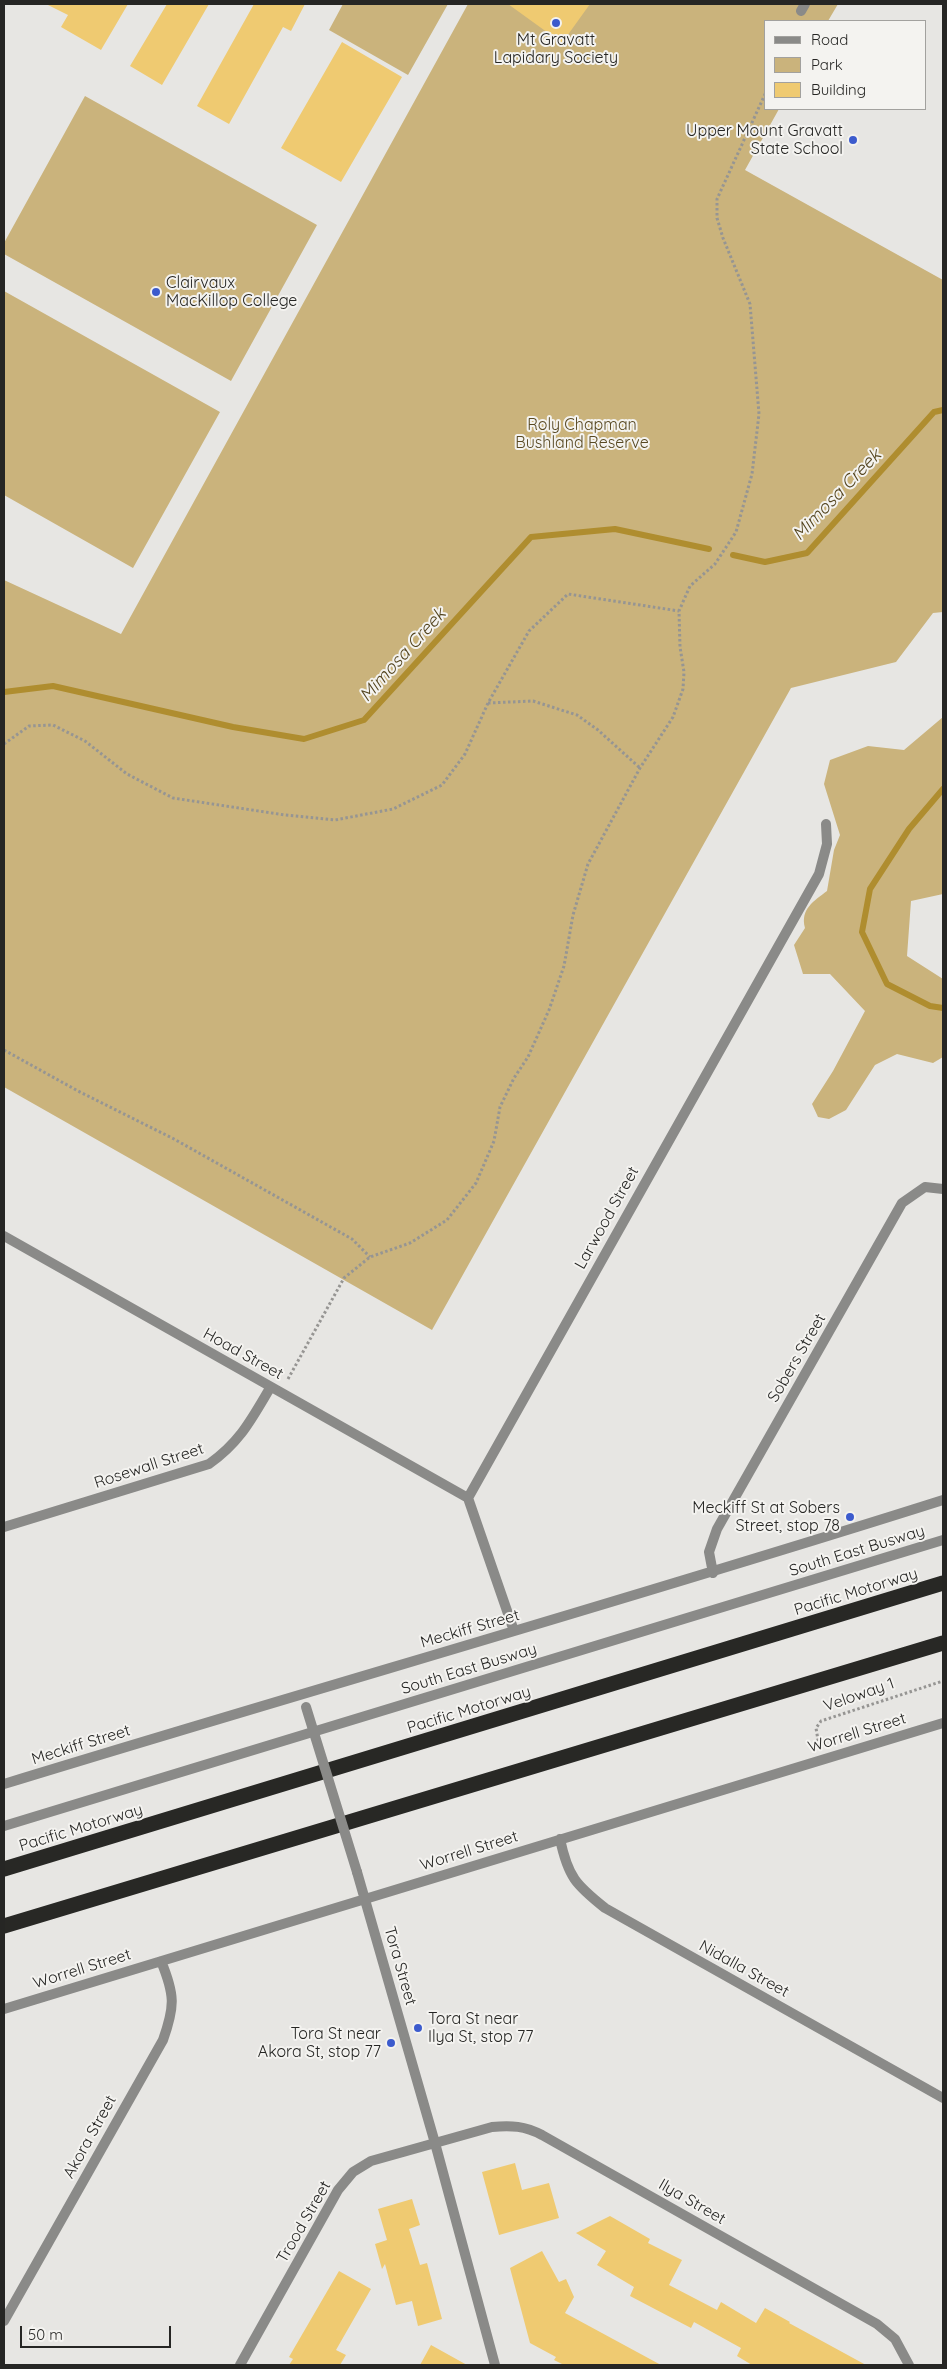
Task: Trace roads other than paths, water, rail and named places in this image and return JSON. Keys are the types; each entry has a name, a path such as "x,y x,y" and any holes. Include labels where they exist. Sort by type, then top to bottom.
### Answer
{"highway":[{"name":"Pacific Motorway","path":"4,1869 943,1583"},
{"path":"4,1926 943,1643"}],"street":[{"name":"Larwood Street","path":"468,1498 819,874 827,844 826,824"},
{"name":"Sobers Street","path":"713,1573 709,1552 717,1529 902,1203 924,1187 943,1189"},
{"name":"Hoad Street","path":"4,1236 468,1498"},
{"name":"Rosewall Street","path":"4,1527 209,1464 228,1450 245,1431 275,1390"},
{"path":"468,1498 514,1631"},
{"name":"Meckiff Street","path":"4,1784 302,1693 713,1573 943,1500"},
{"name":"South East Busway","path":"4,1826 943,1540"},
{"name":"Tora Street","path":"302,1693 365,1898 435,2143 495,2365"},
{"name":"Worrell Street","path":"4,2009 560,1840 822,1758 943,1723"},
{"name":"Nidalla Street","path":"560,1840 568,1868 580,1888 605,1908 943,2098"},
{"name":"Akora Street","path":"4,2321 163,2040 172,2013 171,1986 161,1961"},
{"name":"Ilya Street","path":"435,2143 492,2127 518,2126 532,2130 877,2324 895,2339 908,2365"},
{"name":"Trood Street","path":"240,2365 345,2180 357,2169 371,2162 435,2143"}],"waterway":[{"name":"Mimosa Creek","path":"733,555 765,562 807,553 934,412 943,410"},
{"name":"Mimosa Creek","path":"4,692 53,686 233,727 304,739 364,720 531,537 615,529 709,549"},
{"name":"Mimosa Creek","path":"943,789 909,829 870,889 862,932 887,984 930,1006 943,1008"}],"place":[{"name":"Mt Gravatt Lapidary Society","path":"556,23"},
{"name":"Upper Mount Gravatt State School","path":"853,140"},
{"name":"Clairvaux MacKillop College","path":"156,292"},
{"name":"Meckiff St at Sobers Street, stop 78","path":"850,1517"},
{"name":"Tora St near Ilya St, stop 77","path":"418,2028"},
{"name":"Tora St near Akora St, stop 77","path":"391,2043"}],"park label":[{"name":"Roly Chapman Bushland Reserve","path":"582,434"}]}
